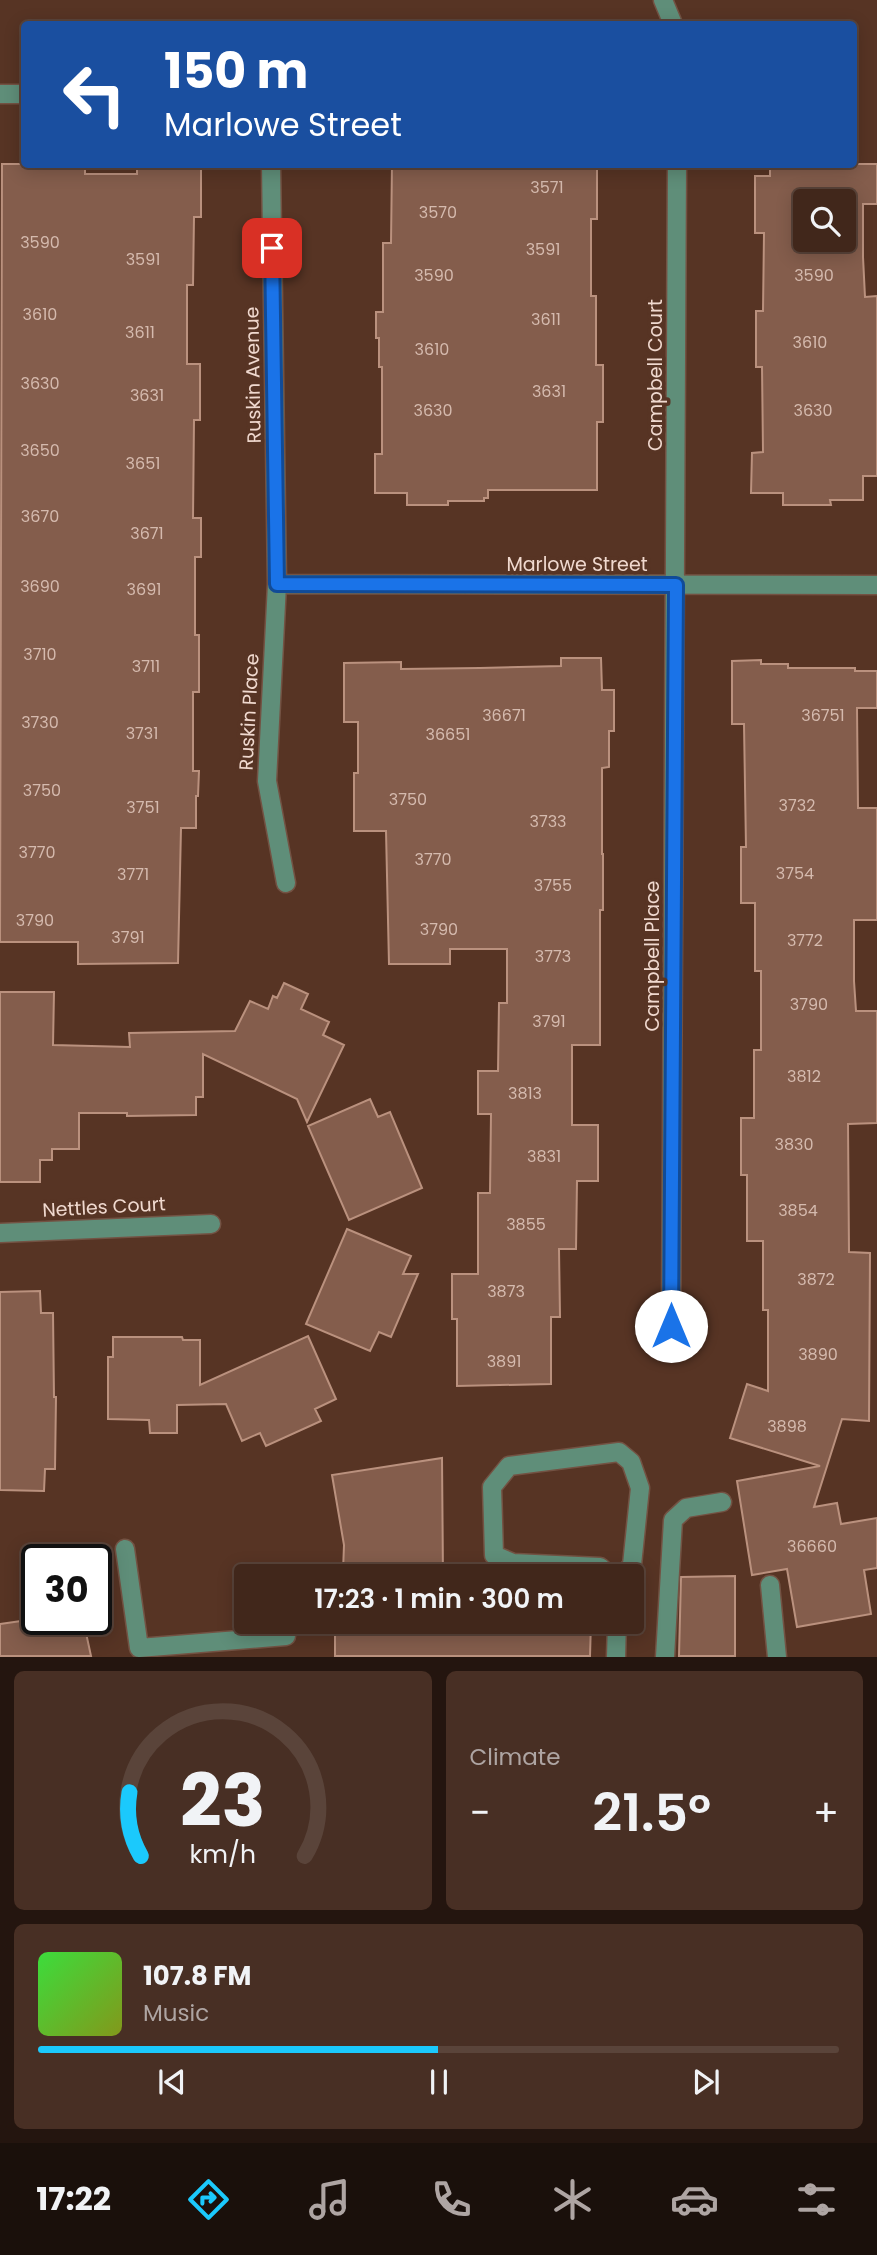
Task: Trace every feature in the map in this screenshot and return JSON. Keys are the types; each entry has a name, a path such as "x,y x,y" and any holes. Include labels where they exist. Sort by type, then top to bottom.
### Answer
{"street":[{"path":"663,0 672,21"},
{"path":"0,93 21,94"},
{"name":"Ruskin Avenue","path":"271,168 277,584"},
{"name":"Campbell Court","path":"676,585 677,168"},
{"name":"Marlowe Street","path":"277,584 877,585"},
{"name":"Ruskin Place","path":"277,584 267,781 286,883"},
{"name":"Campbell Place","path":"671,1326 676,585"},
{"name":"Nettles Court","path":"0,1233 211,1224"},
{"path":"535,1564 513,1563 494,1555 492,1487 509,1466 619,1452 631,1462 640,1488 632,1564"},
{"path":"665,1657 673,1520 686,1508 722,1502"},
{"path":"125,1549 139,1648 286,1636"},
{"path":"770,1585 777,1657"},
{"path":"616,1657 617,1634"}],"building":[{"path":"2,164 21,164 21,168 85,168 85,174 137,174 137,168 201,168 201,217 194,217 193,285 187,285 187,364 200,364 200,420 194,420 193,518 201,518 201,557 195,557 195,635 199,635 199,692 193,692 193,771 199,771 196,828 181,828 178,963 78,964 78,942 0,942"},
{"path":"857,164 877,164 877,204 863,204 863,257 865,297 877,296 877,476 863,476 863,500 830,500 831,505 783,505 783,493 751,493 752,453 763,452 762,367 756,367 756,311 763,311 764,233 755,233 755,176 770,176 770,168 857,168"},
{"path":"392,168 597,168 597,219 591,219 591,296 596,296 596,365 603,365 603,422 597,422 597,490 488,490 488,498 484,498 484,501 448,501 448,505 407,505 407,493 375,493 375,454 382,454 382,367 379,367 376,312 383,312 383,243 391,243"},
{"path":"561,658 601,658 602,690 614,690 614,731 609,731 609,767 602,768 600,1045 572,1045 572,1125 598,1125 598,1181 577,1181 576,1249 559,1249 560,1317 551,1317 551,1384 457,1386 457,1319 452,1319 452,1274 478,1274 478,1193 490,1193 491,1114 478,1114 478,1071 498,1071 499,1003 507,1003 507,949 450,949 450,964 389,964 386,831 354,831 354,773 358,773 358,722 344,722 344,663 401,662 401,669 480,668 561,666"},
{"path":"761,660 761,664 788,664 788,668 855,668 855,671 877,671 877,708 857,708 858,808 877,808 877,920 854,920 854,981 856,1011 877,1011 877,1123 848,1124 849,1252 870,1253 869,1421 842,1419 814,1507 837,1503 841,1524 877,1518 877,1568 864,1570 871,1614 797,1627 787,1569 752,1575 737,1481 820,1466 730,1438 747,1384 768,1391 768,1310 763,1310 763,1241 747,1241 747,1175 741,1175 741,1118 754,1118 754,1050 761,1050 761,971 755,971 755,903 741,903 741,847 746,847 744,724 732,724 732,661"},
{"path":"284,983 308,994 301,1009 329,1022 323,1035 344,1045 307,1122 297,1099 203,1054 203,1097 196,1097 196,1115 127,1116 127,1113 79,1113 79,1149 52,1149 52,1160 40,1160 40,1182 0,1182 0,992 54,992 53,1045 130,1047 129,1033 235,1031 250,1001 268,1009 273,996 277,998"},
{"path":"370,1099 378,1117 390,1112 422,1188 349,1220 308,1126"},
{"path":"347,1229 411,1256 403,1274 418,1274 391,1337 379,1332 370,1351 306,1324"},
{"path":"40,1291 41,1313 53,1313 55,1469 45,1469 44,1491 0,1490 0,1292"},
{"path":"308,1336 336,1399 315,1409 321,1421 266,1446 260,1433 242,1441 226,1404 177,1405 177,1433 150,1433 149,1420 108,1419 108,1357 113,1357 113,1337 182,1337 183,1340 200,1340 200,1385"},
{"path":"442,1458 443,1564 343,1564 344,1545 332,1475"},
{"path":"735,1576 735,1656 679,1656 681,1577"},
{"path":"21,1621 21,1635 86,1635 91,1656 0,1656 0,1624"},
{"path":"335,1634 591,1634 590,1656 335,1656"}],"route":[{"path":"272,248 277,584 676,585 671,1326"}]}
